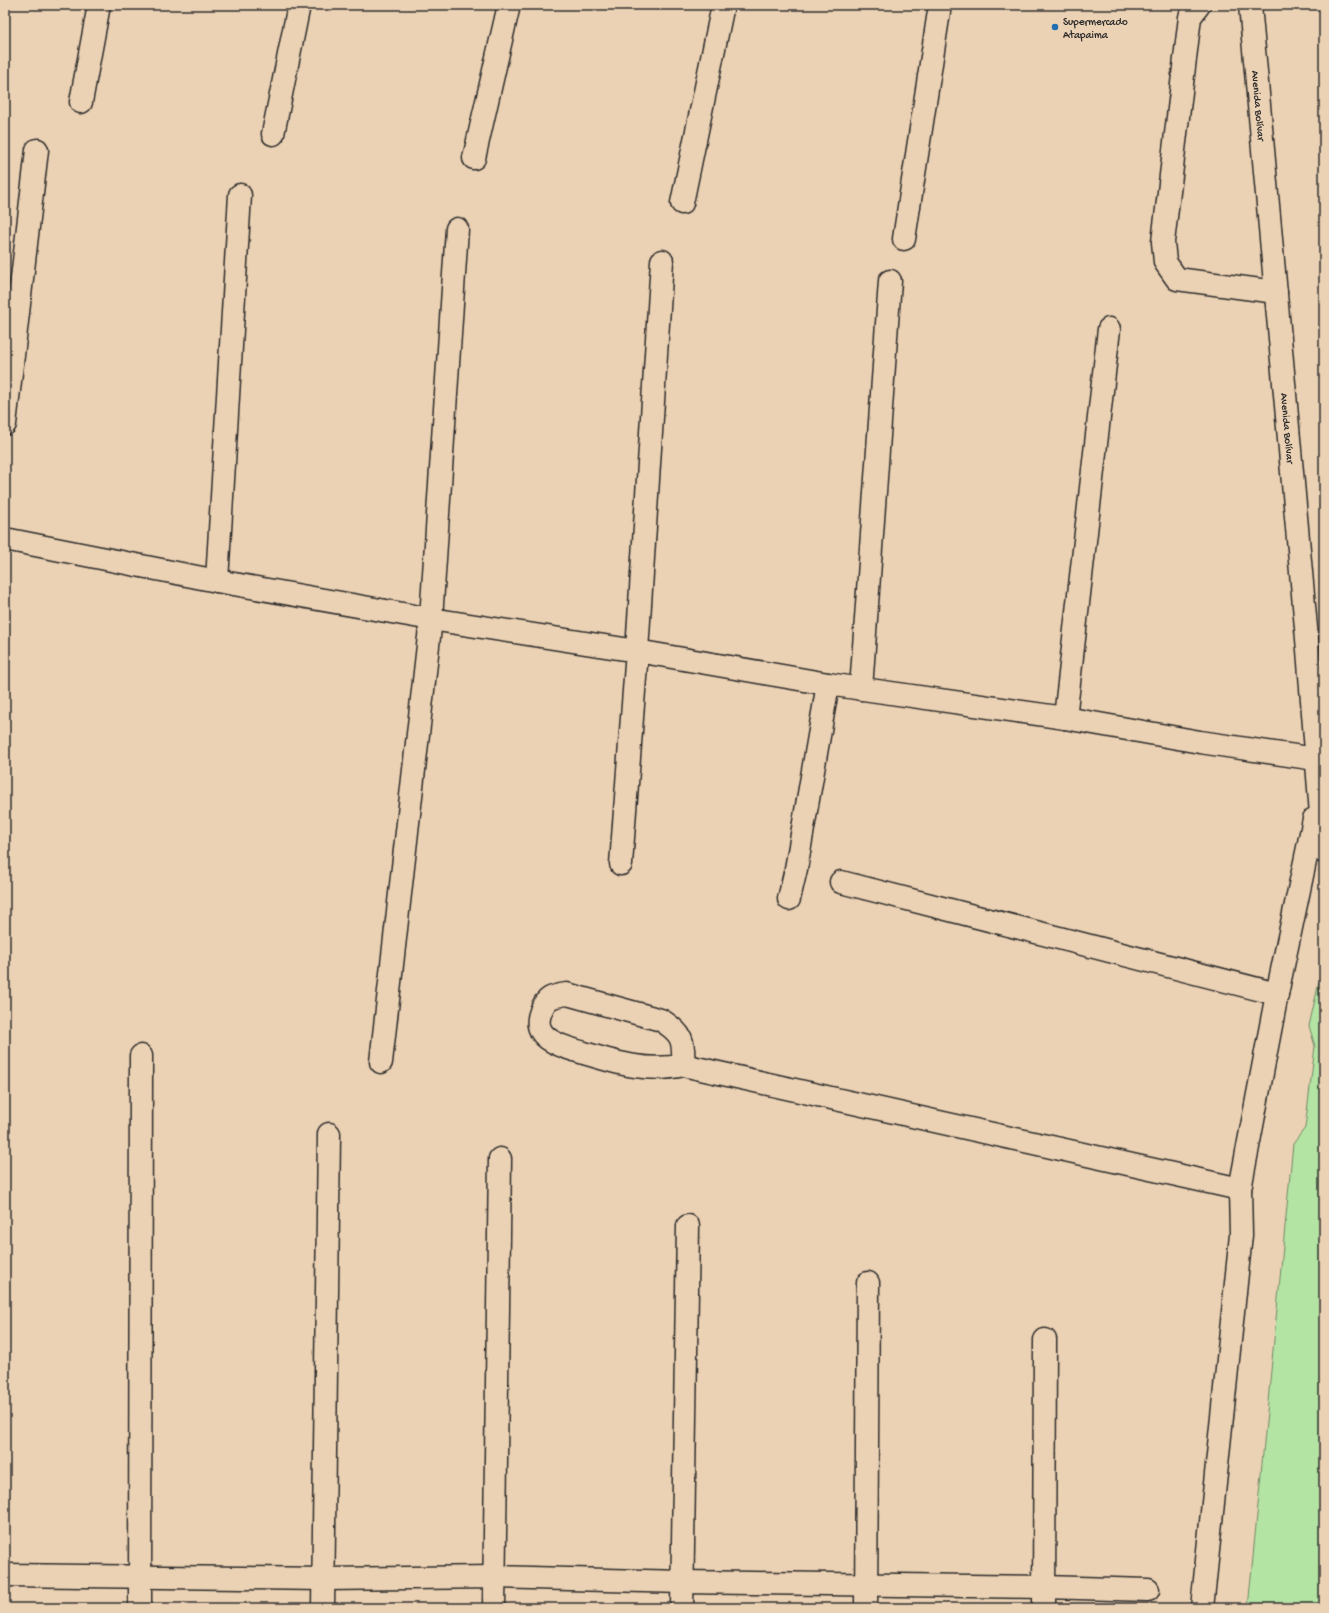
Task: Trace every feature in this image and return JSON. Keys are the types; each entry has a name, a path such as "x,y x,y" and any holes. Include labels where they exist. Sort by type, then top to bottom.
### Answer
{"street":[{"path":"80,102 99,5"},
{"path":"273,134 298,5"},
{"path":"474,158 509,5"},
{"path":"682,203 723,5"},
{"path":"904,238 940,5"},
{"path":"1199,5 1190,17 1163,242 1165,262 1177,278 1276,292"},
{"name":"Avenida Bolívar","path":"1250,5 1276,292 1316,649 1316,759 1324,852"},
{"path":"5,424 37,150"},
{"path":"217,581 240,194"},
{"path":"382,1062 431,619 457,229"},
{"path":"621,864 637,651 662,261"},
{"path":"861,689 890,281"},
{"path":"1065,718 1109,329"},
{"path":"5,539 217,581 431,619 637,651 828,684 1065,718 1200,742 1316,759"},
{"path":"789,899 796,869 828,684"},
{"path":"1202,1608 1241,1234 1240,1189 1277,994 1319,795"},
{"path":"841,882 1277,994"},
{"path":"683,1065 684,1045 672,1026 661,1020 567,994 552,996 543,1005 538,1019 542,1032 553,1043 622,1065 671,1068 683,1065 1240,1189"},
{"path":"140,1608 141,1056"},
{"path":"323,1608 329,1134"},
{"path":"494,1608 500,1159"},
{"path":"682,1608 688,1226"},
{"path":"866,1608 868,1283"},
{"path":"1044,1597 1045,1340"},
{"path":"5,1575 324,1579 495,1577 682,1582 866,1584 1044,1597 1148,1590"}],"green space":[{"path":"1319,982 1324,1065 1324,1608 1248,1608 1293,1144 1305,1128 1315,1046 1309,1026"}],"place":[{"name":"Supermercado Atapaima","path":"1055,27"}]}
